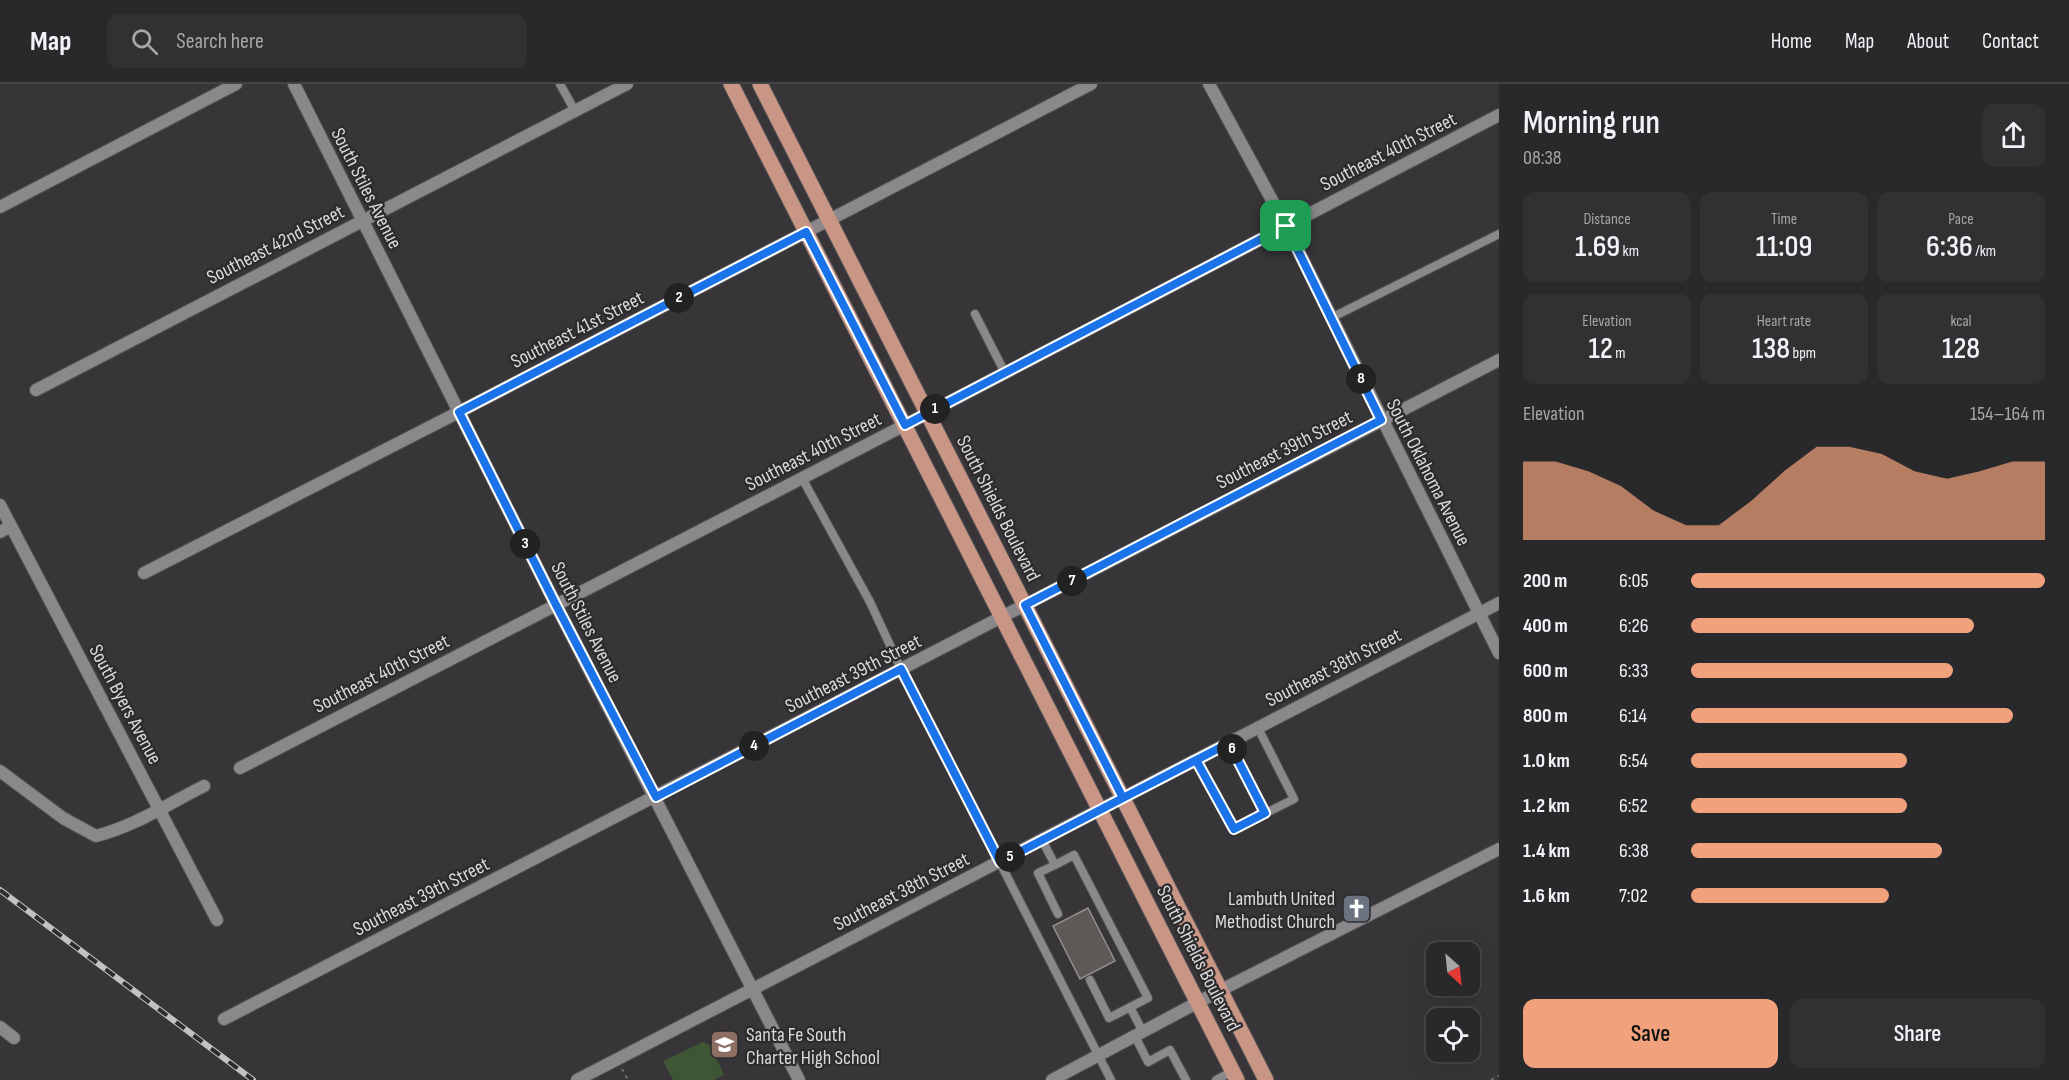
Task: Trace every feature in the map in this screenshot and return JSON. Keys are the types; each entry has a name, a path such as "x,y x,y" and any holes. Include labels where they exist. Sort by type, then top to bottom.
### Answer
{"main road":[{"name":"South Shields Boulevard","path":"731,84 1235,1076"},
{"name":"South Shields Boulevard","path":"760,84 1266,1080"}],"street":[{"path":"0,207 236,84"},
{"name":"South Stiles Avenue","path":"294,84 556,605 799,1080"},
{"name":"Southeast 42nd Street","path":"36,390 575,111 605,89 627,84"},
{"name":"Southeast 41st Street","path":"144,573 1091,84"},
{"name":"South Oklahoma Avenue","path":"1209,84 1286,226 1499,653"},
{"name":"Southeast 40th Street","path":"240,768 1499,115"},
{"name":"Southeast 39th Street","path":"224,1019 1499,360"},
{"name":"South Byers Avenue","path":"0,505 6,529 217,920"},
{"name":"Southeast 38th Street","path":"577,1080 1499,603"},
{"path":"0,771 63,818 96,836 137,822 204,786"},
{"path":"1052,1080 1221,990 1499,849"},
{"path":"0,1027 14,1038"}],"lane":[{"path":"560,84 575,111"},
{"path":"1331,318 1499,234"},
{"path":"975,314 1005,373"},
{"path":"802,478 870,602 901,669 1111,1080"},
{"path":"1196,760 1234,829 1294,799 1258,728"},
{"path":"1229,743 1265,813"},
{"path":"1042,840 1055,864"},
{"path":"1058,914 1038,873 1074,855 1148,998 1109,1018 1090,980"},
{"path":"1131,1007 1148,1062 1170,1050 1186,1080"},
{"path":"1216,1080 1235,1076"}],"path":[{"path":"622,1069 628,1080"},
{"path":"1491,1080 1499,1076"}],"green space":[{"path":"703,1042 710,1045 724,1075 714,1080 673,1080 663,1061"}],"building":[{"path":"1088,908 1115,961 1080,979 1053,926"}],"railway":[{"path":"0,890 253,1080"}],"place":[{"name":"Lambuth United Methodist Church","path":"1356,909"},
{"name":"Santa Fe South Charter High School","path":"725,1045"}],"route":[{"path":"1286,226 905,425 806,232 459,412 656,797 901,669 1000,862 1100,810 1123,798 1196,760 1234,829 1265,813 1229,743 1123,798 1025,605 1381,420 1286,226"}]}
